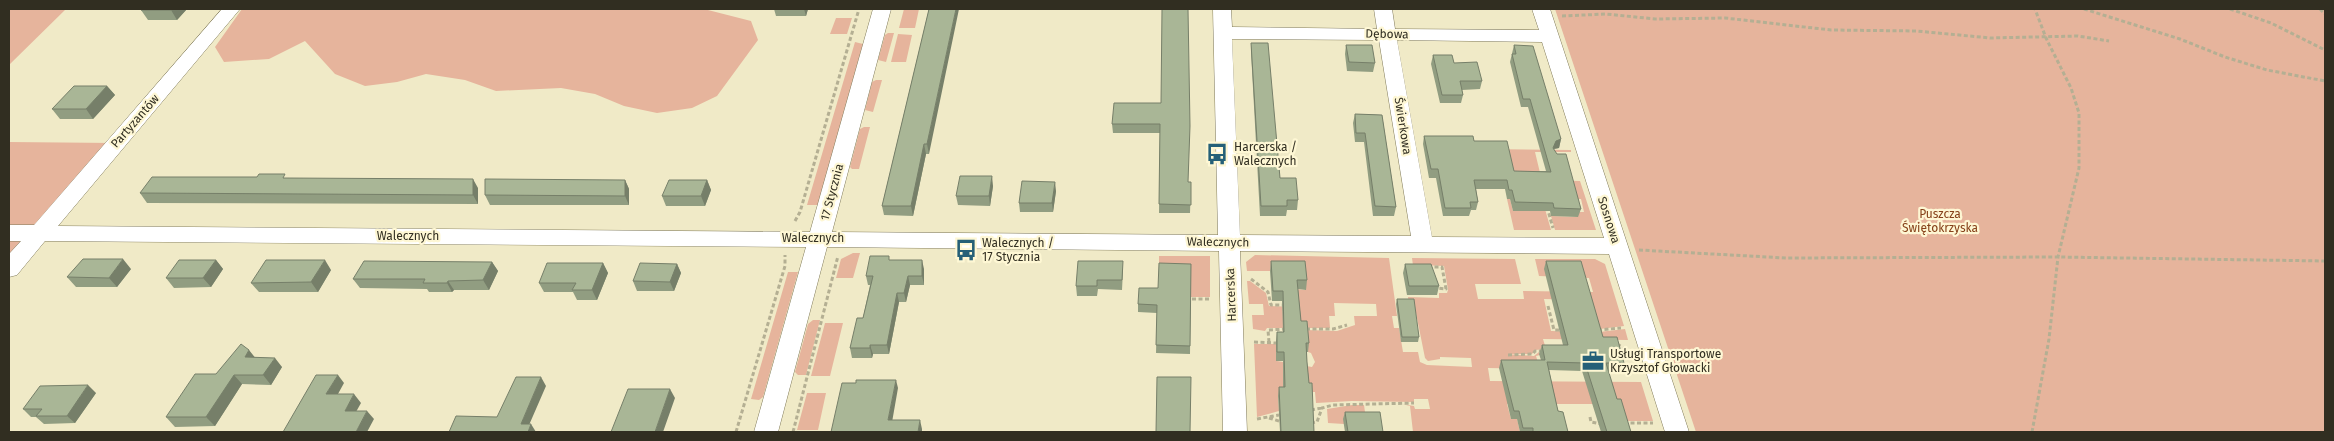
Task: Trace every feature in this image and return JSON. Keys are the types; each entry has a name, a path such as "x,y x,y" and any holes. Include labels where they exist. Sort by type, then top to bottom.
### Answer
{"street":[{"name":"Partyzantów","path":"9,269 231,9"},
{"name":"17 Stycznia","path":"766,432 882,9"},
{"name":"Harcerska","path":"1222,9 1229,243 1242,426"},
{"name":"Świerkowa","path":"1384,9 1422,244"},
{"name":"Sosnowa","path":"1542,12 1677,432"},
{"name":"Dębowa","path":"1223,33 1550,36"},
{"path":"1567,155 1588,155"},
{"name":"Walecznych","path":"9,233 819,238 1617,246"}],"path":[{"path":"2032,432 2048,339 2058,257 2079,168 2079,113 2071,88 2046,38 2035,9"},
{"path":"2084,9 2180,39 2225,57 2267,70 2325,80"},
{"path":"2230,9 2271,23 2325,50"},
{"path":"2320,9 2325,14"},
{"path":"1542,12 1606,14 1655,19 1725,18 1831,30 1916,31 1990,38 2078,36 2109,41"},
{"path":"1545,200 1554,233"},
{"path":"1617,246 1648,252 1786,258 2058,257 2325,262"},
{"path":"1424,271 1424,267 1442,267 1446,288 1435,288"},
{"path":"1243,278 1250,279 1268,292 1271,304 1293,305"},
{"path":"1192,299 1217,299"},
{"path":"1548,306 1554,330 1563,330"},
{"path":"1304,329 1333,329 1347,325"},
{"path":"1591,330 1624,328"},
{"path":"1269,342 1268,330 1294,329"},
{"path":"1246,342 1276,343"},
{"path":"1612,343 1627,350 1637,351"},
{"path":"1508,355 1533,354 1534,351 1551,351"},
{"path":"1311,410 1352,404 1414,403"},
{"path":"1306,423 1316,422 1322,408"},
{"path":"1242,426 1279,415"},
{"path":"1590,417 1592,422 1604,424"},
{"path":"1268,418 1277,422 1286,422"},
{"path":"1614,424 1643,423"}],"green space":[{"path":"9,9 66,9 9,65"},
{"path":"242,9 704,9 751,21 758,40 717,96 692,108 657,113 624,106 595,94 561,88 496,91 465,80 426,74 397,82 365,86 335,74 305,41 269,59 224,62 215,47"},
{"path":"904,9 919,9 915,28 899,28"},
{"name":"Puszcza Świętokrzyska","path":"1555,9 2325,9 2325,432 1696,432"},
{"path":"836,18 852,18 847,34 830,34"},
{"path":"894,33 886,62 878,60 885,35"},
{"path":"898,34 912,35 906,62 891,62"},
{"path":"855,42 863,44 818,205 807,205"},
{"path":"882,80 873,112 865,110 872,82"},
{"path":"870,127 859,169 852,169 850,167 860,129"},
{"path":"9,142 115,143 9,267"},
{"path":"1480,149 1571,150 1571,152 1535,152 1541,177 1518,178"},
{"path":"1530,180 1580,181 1596,230 1555,230 1551,216 1578,217 1577,212 1584,212 1581,199 1544,199"},
{"path":"1507,199 1510,199 1513,211 1545,209 1551,230 1514,230"},
{"path":"853,253 860,253 853,278 836,278 841,259"},
{"path":"1255,255 1389,258 1397,316 1392,316 1394,328 1399,328 1403,352 1418,352 1420,362 1427,365 1472,367 1471,358 1440,357 1440,359 1428,361 1425,358 1416,313 1410,313 1408,297 1439,298 1439,293 1447,293 1448,290 1444,266 1420,265 1414,273 1412,258 1515,259 1521,284 1475,284 1478,299 1524,299 1523,291 1593,292 1589,278 1539,276 1535,259 1595,259 1605,264 1624,326 1600,329 1587,300 1544,299 1551,331 1599,332 1625,329 1628,340 1543,339 1546,349 1535,350 1532,354 1507,354 1534,356 1539,352 1540,355 1536,356 1540,369 1488,368 1490,381 1641,382 1653,421 1622,421 1593,404 1507,404 1511,419 1517,419 1520,432 1413,432 1410,406 1402,404 1414,406 1415,409 1430,409 1428,399 1414,399 1414,402 1352,401 1316,403 1315,392 1295,392 1278,396 1279,411 1257,417 1254,344 1276,344 1277,361 1312,367 1315,362 1311,353 1308,352 1306,330 1337,331 1355,325 1354,316 1377,316 1376,304 1334,303 1335,316 1329,316 1330,328 1267,328 1265,331 1253,329 1252,315 1264,315 1263,304 1249,304 1247,281 1250,281 1266,293 1269,306 1297,307 1296,289 1305,290 1304,271 1247,271 1246,262"},
{"path":"1159,256 1210,256 1210,297 1191,297 1191,272 1159,271"},
{"path":"788,272 798,272 763,397 759,400 751,399"},
{"path":"813,320 820,320 806,375 798,375 795,372 808,324"},
{"path":"825,323 843,323 830,376 811,376"},
{"path":"807,393 826,393 818,430 797,430"},
{"path":"1364,405 1366,419 1344,424 1328,423 1327,409"}],"building":[{"path":"143,9 172,9 141,10"},
{"path":"929,9 956,9 927,144 924,144 911,206 882,206"},
{"path":"1162,9 1188,9 1190,126 1188,182 1191,182 1191,205 1159,204 1160,124 1112,124 1114,103 1161,103"},
{"path":"1251,43 1268,43 1280,178 1296,178 1298,200 1287,200 1287,206 1261,206"},
{"path":"1346,45 1372,45 1375,63 1349,62"},
{"path":"1514,45 1533,46 1561,139 1556,141 1553,148 1557,154 1566,154 1581,209 1554,208 1553,203 1515,202 1512,190 1509,190 1507,180 1474,180 1478,202 1470,202 1471,208 1445,208 1438,169 1431,169 1424,136 1473,136 1474,141 1507,141 1514,171 1551,172 1530,99 1523,99 1512,54 1516,54"},
{"path":"1433,55 1452,55 1454,63 1477,62 1482,81 1460,81 1463,95 1442,95"},
{"path":"74,86 107,86 86,109 52,109"},
{"path":"1355,114 1382,115 1396,207 1375,206 1365,133 1356,133"},
{"path":"259,174 285,174 283,178 473,179 473,195 140,193 152,177 257,177"},
{"path":"960,176 992,176 989,196 956,196"},
{"path":"485,179 625,180 625,196 485,195"},
{"path":"669,180 707,180 701,196 662,196"},
{"path":"1022,181 1055,182 1052,203 1019,203"},
{"path":"870,256 889,256 889,260 922,260 922,276 908,276 904,293 897,293 887,345 870,345 870,348 850,348 857,318 863,318 873,276 866,276"},
{"path":"83,259 123,259 109,278 67,277"},
{"path":"179,260 216,260 203,278 166,278"},
{"path":"266,260 325,260 311,282 251,283"},
{"path":"364,261 492,262 483,280 423,283 425,279 353,279"},
{"path":"1078,261 1123,261 1122,280 1097,280 1097,286 1076,286"},
{"path":"1271,261 1305,261 1307,280 1297,280 1301,321 1307,321 1309,343 1306,343 1307,362 1309,383 1312,383 1314,432 1281,432 1279,387 1285,387 1284,352 1277,352 1277,332 1284,332 1283,291 1273,291"},
{"path":"1546,261 1581,261 1603,337 1617,337 1624,363 1606,363 1617,399 1621,399 1631,432 1607,432 1585,363 1547,362 1558,411 1563,412 1568,432 1533,432 1533,428 1523,428 1519,411 1514,411 1501,360 1545,360 1542,345 1568,345"},
{"path":"547,263 603,263 592,290 572,290 576,283 539,283"},
{"path":"640,263 677,264 670,282 633,281"},
{"path":"1159,263 1191,264 1190,346 1156,345 1157,305 1138,304 1139,288 1158,288"},
{"path":"1405,264 1431,264 1439,286 1409,286"},
{"path":"1397,299 1414,299 1419,337 1402,337"},
{"path":"241,344 249,350 245,357 275,358 263,375 234,375 206,417 166,417 195,374 216,374"},
{"path":"316,375 338,375 326,394 354,394 345,411 367,411 356,432 283,432"},
{"path":"516,377 541,377 521,424 531,424 528,432 449,432 456,416 497,417"},
{"path":"1157,377 1191,377 1190,432 1156,432"},
{"path":"856,380 896,380 888,420 920,420 918,432 831,432 842,383 856,383"},
{"path":"88,385 67,416 36,416 42,409 23,409 40,386"},
{"path":"628,389 670,389 655,432 611,432"},
{"path":"1345,412 1380,412 1383,432 1348,432"}],"place":[{"name":"Harcerska / Walecznych","path":"1217,154"},
{"name":"Walecznych / 17 Stycznia","path":"966,250"},
{"name":"Usługi Transportowe Krzysztof Głowacki","path":"1593,361"}]}
